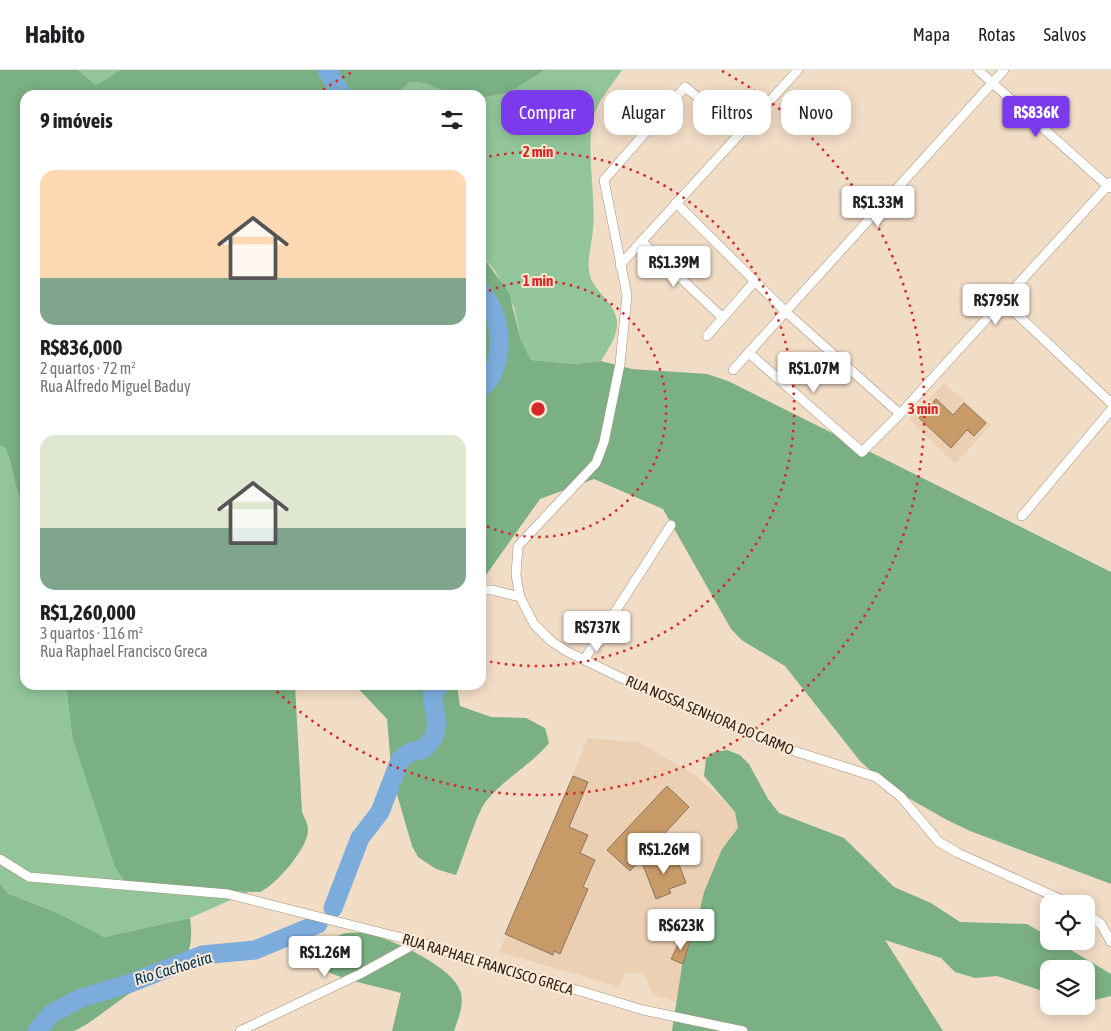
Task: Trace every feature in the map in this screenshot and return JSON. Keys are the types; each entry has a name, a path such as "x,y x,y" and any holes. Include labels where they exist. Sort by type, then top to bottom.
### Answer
{"street":[{"path":"771,100 798,70"},
{"path":"750,354 862,452 900,414 1110,185 978,70"},
{"path":"734,370 1004,70"},
{"name":"RUA NOSSA SENHORA DO CARMO","path":"693,93 685,87 604,180 627,295 620,364 604,442 596,463 518,546 516,575 520,597 534,624 551,641 584,660 775,745 876,777 901,797 939,842 958,853 1051,895"},
{"path":"620,265 739,135"},
{"path":"676,203 786,312 900,414"},
{"path":"640,241 723,318"},
{"path":"707,336 755,281"},
{"path":"1003,301 1111,403"},
{"path":"1022,516 1111,410"},
{"path":"584,660 671,525"},
{"path":"486,590 520,597"},
{"name":"RUA RAPHAEL FRANCISCO GRECA","path":"0,860 29,876 228,894 418,942 643,1010 743,1031"},
{"path":"1095,920 1101,924 1111,942"},
{"path":"240,1031 360,974 418,942"}],"shaded area":[{"path":"944,383 991,425 955,464 909,419"},
{"path":"588,738 638,742 697,776 735,812 738,828 722,849 704,892 697,922 682,966 677,1002 653,995 643,972 624,974 620,987 499,952"}],"green space":[{"path":"0,70 78,70 96,85 120,70 545,70 513,90 501,90 501,94 486,97 486,90 442,90 424,83 410,82 401,90 20,90 20,499 5,447 0,446"},
{"path":"78,70 120,70 96,85"},
{"path":"545,70 622,70 607,90 604,90 604,95 594,116 594,90 513,90"},
{"path":"410,82 424,83 442,90 401,90"},
{"path":"501,94 501,135 591,135 594,215 589,270 592,281 611,306 617,321 615,336 601,361 575,364 531,360 521,340 514,307 495,271 486,260 486,97"},
{"path":"486,261 509,293 521,340 531,360 575,364 601,361 632,369 707,374 728,381 1111,572 1111,884 970,831 889,787 860,761 785,666 743,641 731,629 663,509 594,479 540,499 486,575"},
{"path":"0,446 5,447 20,499 20,690 67,690 72,736 175,891 249,892 190,918 104,937 58,913 9,894 0,884"},
{"path":"67,690 295,690 302,812 308,829 306,839 290,866 274,882 260,892 138,889 124,880 115,867 72,736"},
{"path":"360,690 458,690 460,706 491,717 526,718 545,728 549,743 494,792 483,806 456,875 436,869 418,857 412,846 392,777 387,719"},
{"path":"727,750 740,755 749,764 768,799 779,813 844,838 894,887 931,903 960,922 1027,924 1040,932 1040,950 1071,950 1088,960 1040,960 1040,990 997,976 975,978 955,972 941,958 885,940 943,1031 672,1031 682,966 697,922 704,892 722,849 738,828 735,812 704,776 706,758 714,752"},
{"path":"0,884 9,894 58,913 104,937 190,918 191,939 189,950 185,959 175,971 134,991 79,1029 73,1031 0,1031"},
{"path":"346,933 365,933 390,941 420,955 447,973 456,983 462,998 454,1031 392,1031 401,993 337,976 328,972 322,966 321,958 327,943 333,938"},
{"path":"1095,964 1111,974 1111,996 1095,1000"}],"building":[{"path":"936,399 953,415 964,403 986,423 974,436 967,430 951,448 919,418"},
{"path":"573,776 588,782 569,827 588,835 580,853 595,860 583,887 588,889 560,954 554,951 553,955 505,934"},
{"path":"667,786 689,807 630,871 607,850"},
{"path":"675,854 686,883 669,889 671,893 656,899 643,865"},
{"path":"682,937 690,941 683,964 671,959"}],"waterway":[{"name":"Rio Cachoeira","path":"327,70 339,90"},
{"name":"Rio Cachoeira","path":"486,298 494,313 498,326 499,340 495,368 486,382"},
{"name":"Rio Cachoeira","path":"333,908 360,838 380,812 400,760 410,752 424,749 434,737 437,723 432,696 436,690"},
{"name":"Rio Cachoeira","path":"37,1031 51,1014 81,998 128,984 202,955 255,950 318,924"}]}
